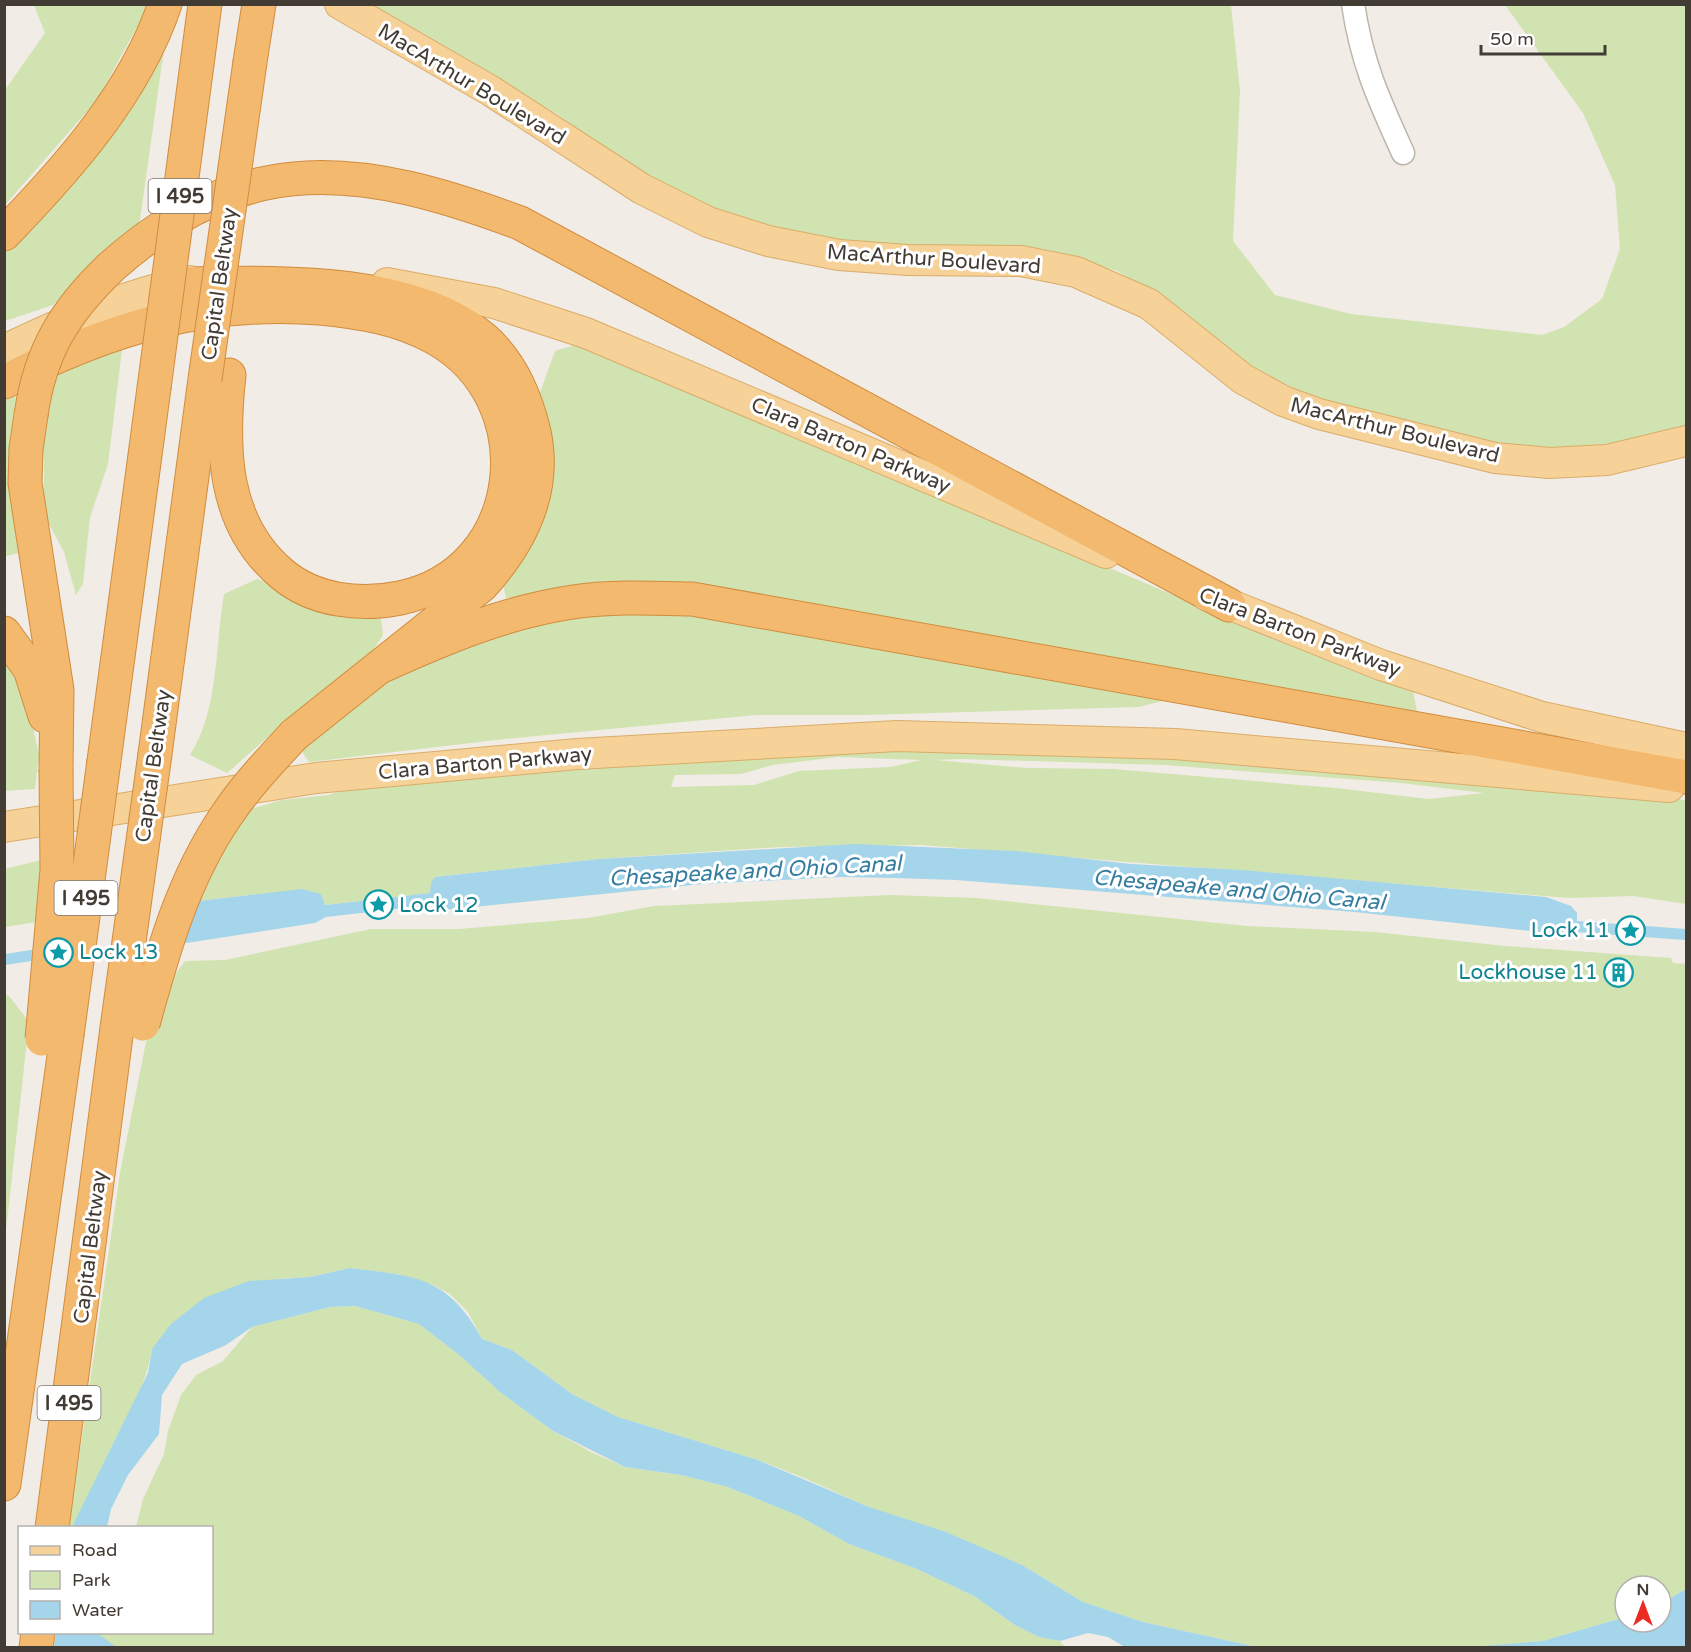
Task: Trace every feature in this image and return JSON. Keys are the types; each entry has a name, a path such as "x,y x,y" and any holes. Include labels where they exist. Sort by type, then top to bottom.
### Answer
{"highway":[{"path":"4,234 53,184 133,76 159,23 165,4"},
{"name":"I 495","path":"4,1484 33,1271 55,1037 104,761 205,4"},
{"name":"Capital Beltway","path":"52,1526 86,1278 130,1026 155,754 217,377 258,4"},
{"path":"55,1037 57,690 25,483 26,449 39,369 51,342 86,294 111,267 139,242 174,217 216,197 259,183 296,177 336,178 423,191 469,204 520,223 1229,605"},
{"path":"130,1026 166,942 182,897 201,857 226,815 255,777 294,735 482,585 504,561 520,535 532,502 537,467 535,438 528,406 516,380 499,355 483,338 453,319 419,304 379,295 304,284 175,284"},
{"path":"4,382 93,340 182,314 268,306 303,307 374,315 404,324 436,338 464,359 484,382 498,407 507,441 509,471 503,502 490,533 470,559 444,580 415,595 380,602 348,601 319,594 292,582 270,564 251,540 239,518 230,488 225,456 225,416 217,377"},
{"path":"382,666 459,632 537,609 613,598 692,599 1686,777"},
{"path":"4,633 17,647 41,697 56,769"}],"main road":[{"name":"MacArthur Boulevard","path":"340,4 491,92 642,189 708,222 728,229 768,241 839,255 908,260 1021,261 1076,272 1149,304 1243,379 1283,401 1319,414 1495,458 1549,463 1607,460 1686,441"},
{"name":"Clara Barton Parkway","path":"4,350 57,325 175,284 216,275 306,275 378,282 494,303 586,333 1229,605 1381,665 1542,717 1686,748"},
{"name":"Clara Barton Parkway","path":"4,827 316,778 577,754 897,736 1175,744 1686,789"}],"street":[{"path":"1353,4 1359,43 1369,77 1403,153"}],"green space":[{"path":"34,5 149,5 97,100 5,205 5,90 45,33"},
{"path":"358,5 1231,5 1240,91 1233,241 1275,295 1351,314 1542,335 1564,327 1602,299 1620,249 1615,185 1583,113 1505,5 1686,5 1686,427 1595,451 1520,451 1329,406 1262,380 1169,302 1117,271 1087,262 908,252 730,222 623,162 557,114"},
{"path":"165,42 139,227 114,244 53,305 5,321 4,251 95,157 121,122"},
{"path":"582,343 1281,641 1413,692 1417,711 1398,710 1301,691 547,592 506,598 503,584 548,491 554,447 537,401 555,351"},
{"path":"122,350 108,464 90,517 83,584 76,595 64,552 48,522 44,496 44,458 39,436 56,368 88,355"},
{"path":"16,394 10,439 23,552 5,556 4,397"},
{"path":"257,579 324,612 345,617 381,619 383,635 365,663 268,737 227,773 190,755 206,718 211,698 224,594"},
{"path":"668,611 1107,684 1163,701 1138,707 867,715 756,715 505,739 309,762 299,747 359,696 418,664 554,614"},
{"path":"4,659 27,700 39,755 35,789 5,791"},
{"path":"826,746 1128,751 1686,800 1686,904 1633,896 1569,898 922,845 781,847 599,859 435,877 431,893 324,905 321,894 266,893 190,902 243,811 282,800 329,795 351,786","holes":["837,757 922,760 890,767 799,771 754,785 671,787 675,775 741,774 773,765","935,760 1164,765 1401,783 1484,793 1428,799 1336,788 1113,769 1027,768"]},
{"path":"41,860 37,922 5,927 5,869"},
{"path":"891,895 976,898 1247,926 1375,932 1505,946 1671,958 1673,963 1686,964 1686,1589 1673,1597 1673,1574 1613,1574 1613,1621 1543,1641 1470,1648 1257,1647 1143,1622 1083,1602 1022,1565 869,1507 758,1460 618,1417 572,1394 512,1350 482,1339 468,1312 450,1294 431,1284 397,1274 350,1268 310,1277 277,1279 152,1349 141,1388 130,1412 88,1498 73,1526 69,1526 120,1173 154,1002 185,961 225,960 371,929 459,929 588,918 654,906"},
{"path":"5,995 9,996 29,1022 5,1240"},
{"path":"355,1306 419,1324 458,1354 500,1392 553,1431 591,1452 625,1467 681,1475 728,1487 799,1516 849,1544 917,1569 974,1596 1015,1625 1039,1637 1060,1641 1065,1647 116,1648 98,1634 213,1634 213,1526 136,1526 143,1499 164,1454 168,1431 181,1395 196,1375 223,1361 252,1327 330,1307"}],"water":[{"name":"Chesapeake and Ohio Canal","path":"855,844 1015,851 1131,864 1242,870 1546,897 1571,906 1577,913 1577,921 1686,929 1686,945 1685,940 1576,932 1576,936 1355,912 956,880 840,877 702,884 434,911 431,905 326,917 315,923 115,954 110,949 5,965 5,954 109,938 190,902 302,889 321,894 325,905 430,893 431,883 435,877 599,859"},
{"path":"350,1268 411,1277 428,1283 456,1302 482,1339 512,1350 572,1394 618,1417 758,1460 869,1507 946,1532 1022,1565 1083,1602 1143,1622 1257,1647 1125,1647 1108,1637 1088,1633 1060,1641 1039,1637 1015,1625 974,1596 917,1569 849,1544 799,1516 728,1487 681,1475 625,1467 553,1431 500,1392 458,1354 419,1324 355,1306 330,1307 252,1327 226,1345 182,1364 162,1395 159,1434 128,1475 111,1509 107,1526 72,1526 148,1373 152,1349 171,1324 204,1298 249,1281 310,1277"},
{"path":"1686,1589 1686,1647 1470,1647 1543,1641 1613,1621 1613,1634 1673,1634 1673,1597"},
{"path":"4,1601 18,1628 18,1634 98,1634 116,1647 5,1647"}],"pier":[{"path":"189,899 172,948 116,957 110,952 36,964 37,946 107,936 123,913 136,905"},
{"path":"18,1588 18,1634 56,1634 54,1648 5,1647 4,1597"}],"place":[{"name":"Lock 12","path":"378,905"},
{"name":"Lock 11","path":"1631,930"},
{"name":"Lock 13","path":"58,952"},
{"name":"Lockhouse 11","path":"1619,972"}]}
